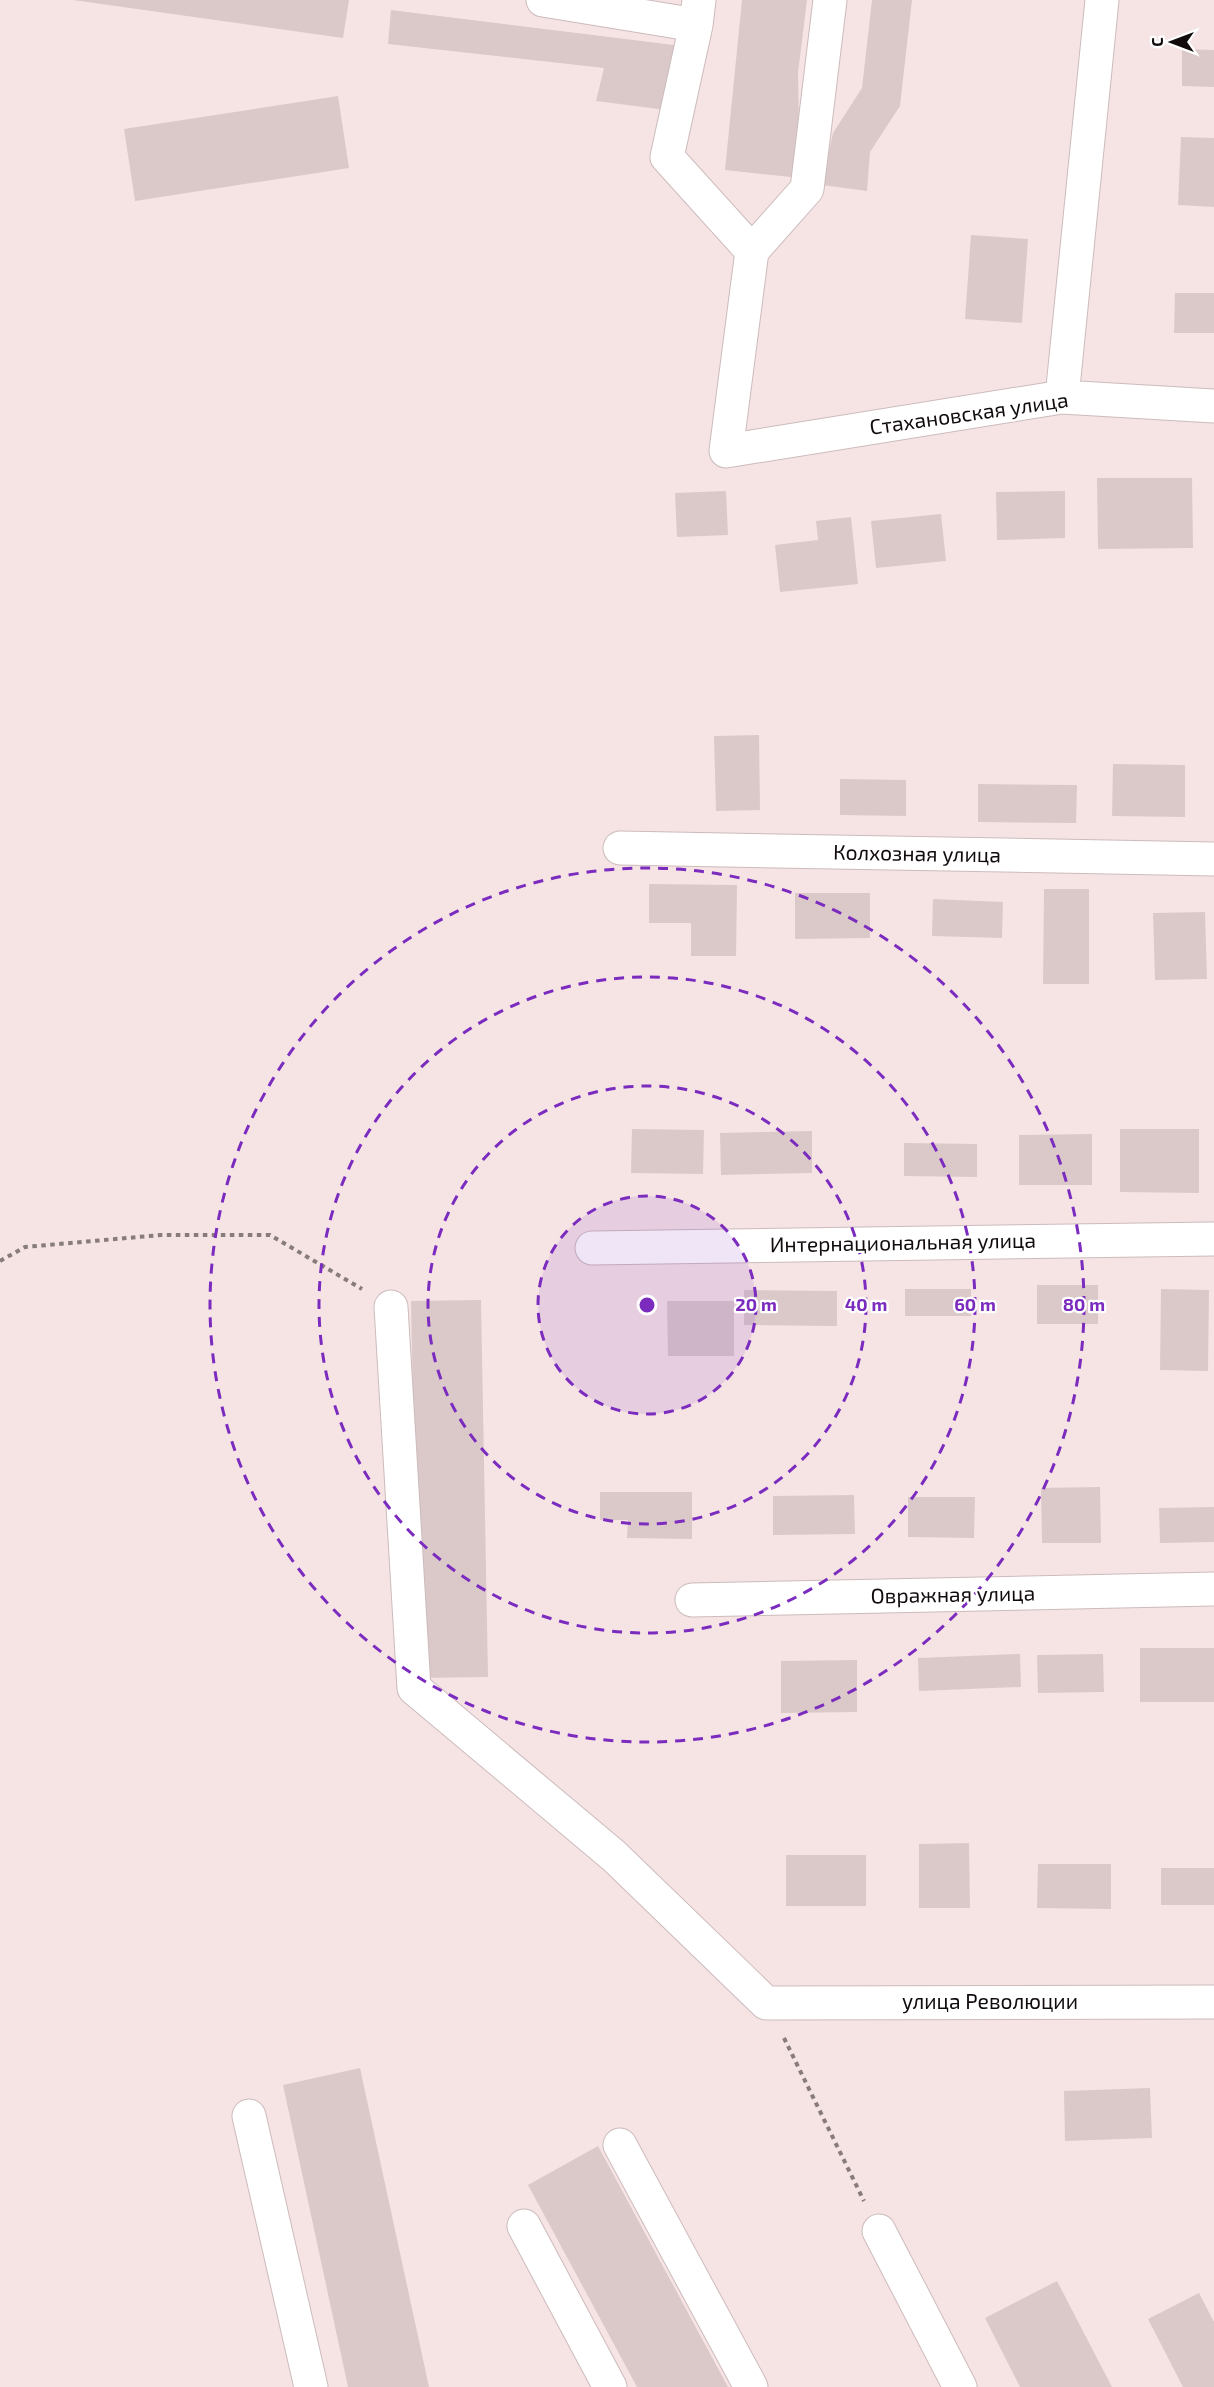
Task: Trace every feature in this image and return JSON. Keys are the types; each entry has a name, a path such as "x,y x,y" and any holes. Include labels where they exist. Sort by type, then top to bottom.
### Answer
{"street":[{"path":"556,1 698,12 667,157 752,251 807,189 830,0"},
{"path":"1062,397 1101,0"},
{"name":"Стахановская улица","path":"752,251 726,451 1062,397 1214,406"},
{"name":"Колхозная улица","path":"620,848 1214,859"},
{"name":"Интернациональная улица","path":"592,1248 1214,1239"},
{"path":"392,1307 414,1688 614,1856 766,2003"},
{"name":"Овражная улица","path":"692,1600 1214,1589"},
{"name":"улица Революции","path":"766,2003 1214,2002"},
{"path":"249,2116 311,2387"},
{"path":"620,2145 751,2387"},
{"path":"524,2226 610,2387"},
{"path":"879,2231 960,2387"}],"path":[{"path":"0,1261 25,1247 161,1236 270,1236 392,1307"},
{"path":"766,2003 879,2231"}],"building":[{"path":"73,0 349,0 343,38"},
{"path":"742,0 807,0 798,73 800,178 725,170"},
{"path":"872,0 912,0 900,106 870,152 867,191 822,185 833,133 862,88"},
{"path":"391,10 682,46 674,111 596,101 604,68 388,44"},
{"path":"1182,49 1214,50 1214,87 1182,86"},
{"path":"338,96 349,168 135,201 124,129"},
{"path":"1181,137 1214,138 1214,207 1178,205"},
{"path":"971,235 1028,239 1022,323 965,319"},
{"path":"1175,293 1214,293 1214,333 1174,333"},
{"path":"1097,478 1192,478 1193,548 1098,549"},
{"path":"726,491 728,535 677,537 675,493"},
{"path":"1065,491 1065,538 997,540 996,492"},
{"path":"941,514 946,561 876,568 871,521"},
{"path":"851,517 858,584 780,592 775,545 818,540 816,521"},
{"path":"759,735 760,810 716,811 714,736"},
{"path":"1113,764 1185,765 1185,817 1112,816"},
{"path":"840,779 906,780 906,816 840,815"},
{"path":"978,784 1077,785 1076,823 978,822"},
{"path":"649,884 737,885 736,956 691,956 691,923 649,923"},
{"path":"1044,889 1089,889 1089,984 1043,984"},
{"path":"795,893 870,893 870,938 795,939"},
{"path":"933,899 1003,902 1002,938 932,936"},
{"path":"1205,912 1207,979 1155,980 1153,913"},
{"path":"632,1129 704,1130 703,1174 631,1173"},
{"path":"1120,1129 1199,1129 1199,1193 1120,1192"},
{"path":"812,1131 812,1173 721,1175 720,1133"},
{"path":"1092,1134 1092,1185 1019,1185 1019,1135"},
{"path":"904,1143 977,1144 977,1177 904,1176"},
{"path":"1037,1285 1098,1285 1098,1324 1037,1324"},
{"path":"905,1289 971,1289 971,1316 905,1316"},
{"path":"1161,1289 1209,1290 1208,1371 1160,1370"},
{"path":"744,1290 837,1291 837,1326 744,1325"},
{"path":"481,1300 488,1677 418,1678 411,1301"},
{"path":"667,1301 734,1301 734,1356 668,1356"},
{"path":"1100,1487 1101,1543 1042,1543 1041,1488"},
{"path":"600,1492 692,1492 692,1539 627,1538 628,1520 600,1520"},
{"path":"854,1495 855,1534 773,1535 773,1496"},
{"path":"908,1497 975,1497 974,1538 908,1537"},
{"path":"1214,1507 1214,1542 1160,1543 1159,1508"},
{"path":"1140,1648 1214,1648 1214,1702 1140,1702"},
{"path":"1020,1654 1021,1687 919,1691 918,1658"},
{"path":"1103,1654 1104,1692 1038,1693 1037,1655"},
{"path":"857,1660 857,1712 781,1713 781,1661"},
{"path":"969,1843 970,1908 919,1908 919,1844"},
{"path":"786,1855 866,1855 866,1906 786,1906"},
{"path":"1038,1864 1111,1864 1111,1909 1037,1908"},
{"path":"1161,1868 1214,1868 1214,1905 1161,1905"},
{"path":"360,2068 429,2387 348,2387 283,2085"},
{"path":"1150,2088 1152,2138 1065,2141 1064,2091"},
{"path":"598,2146 728,2387 637,2387 528,2185"},
{"path":"1057,2281 1112,2387 1020,2387 985,2318"},
{"path":"1199,2293 1214,2322 1214,2387 1183,2387 1148,2319"}]}
